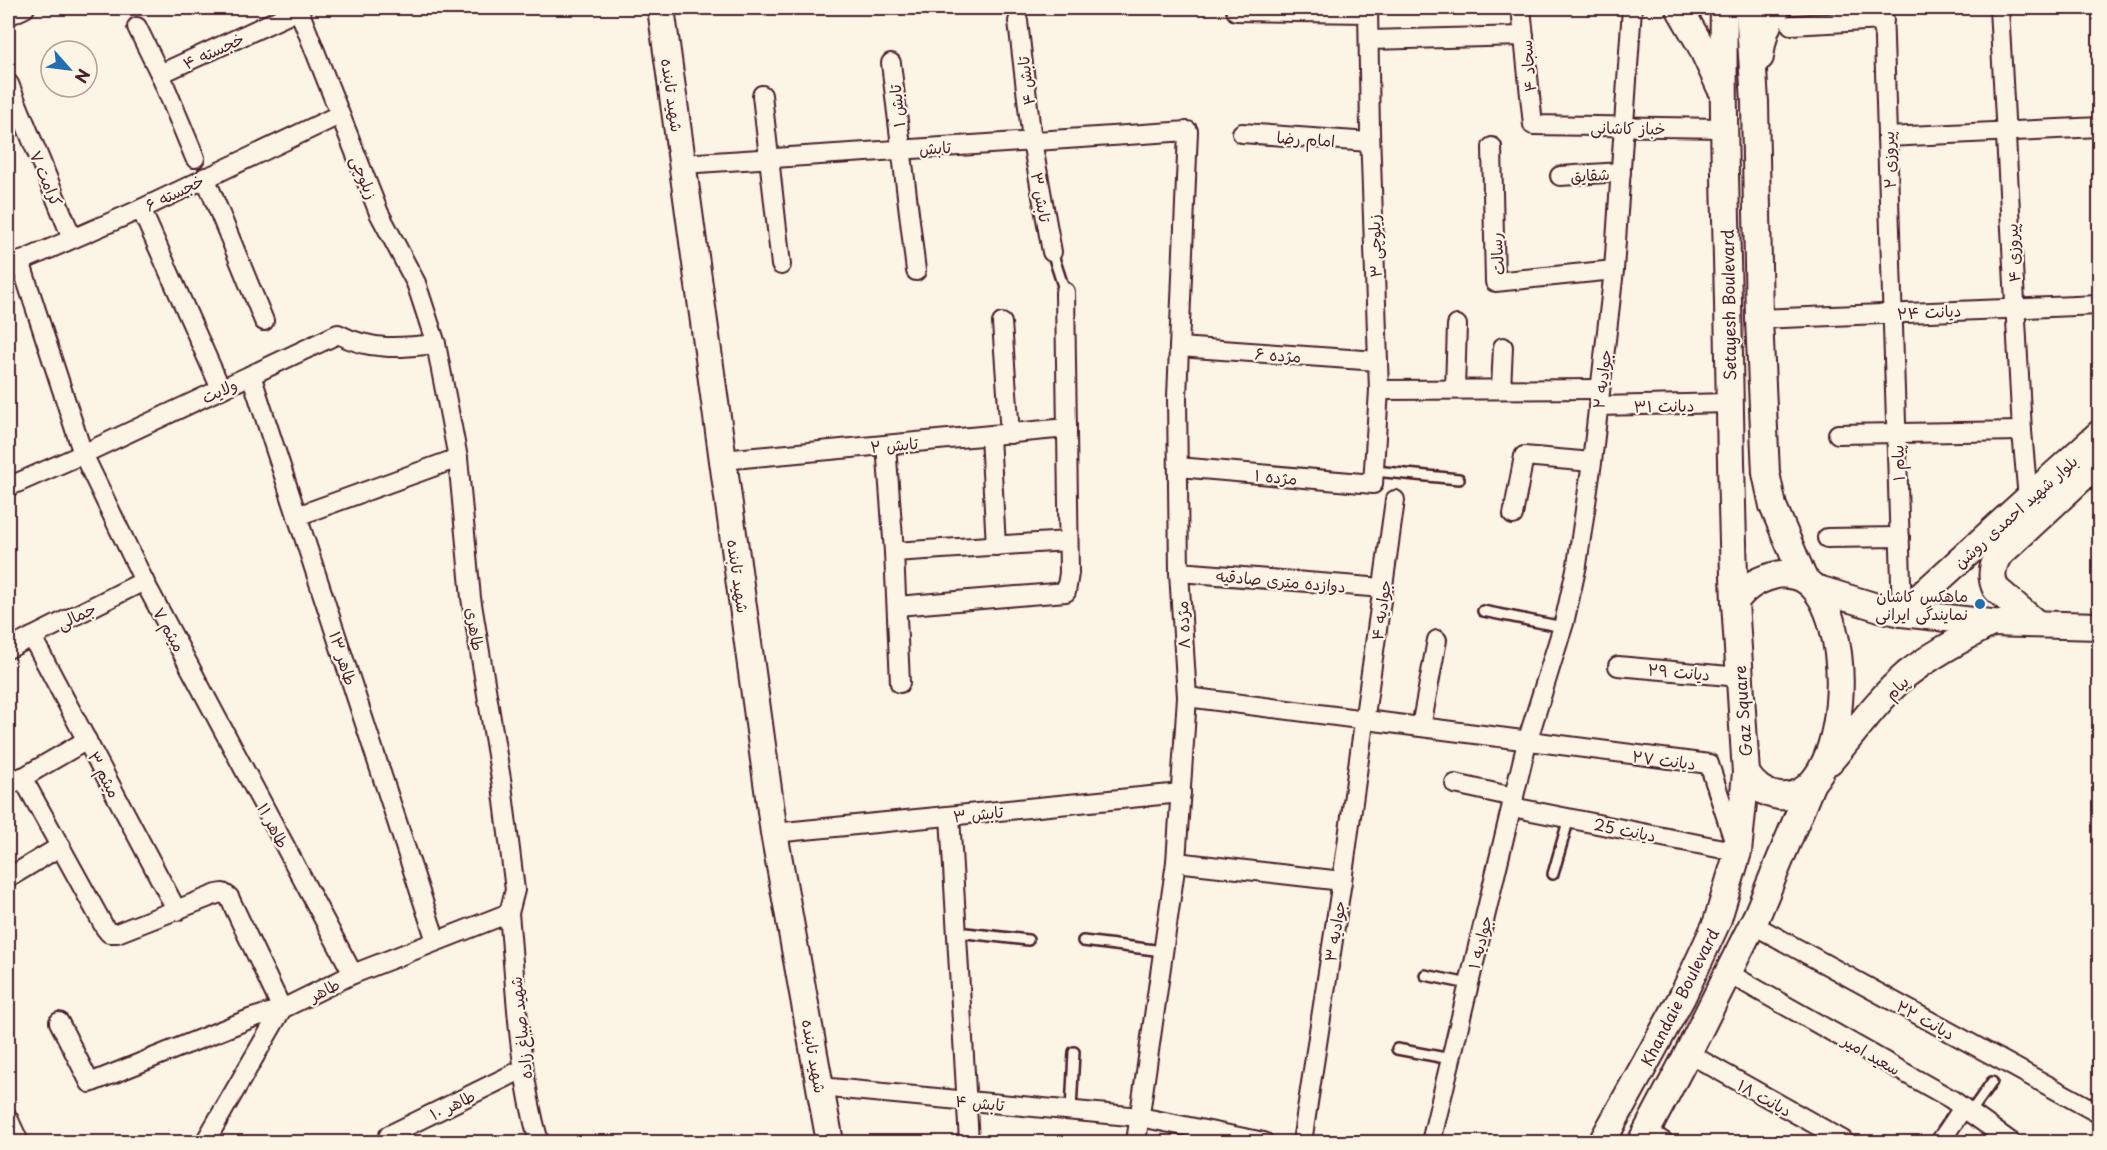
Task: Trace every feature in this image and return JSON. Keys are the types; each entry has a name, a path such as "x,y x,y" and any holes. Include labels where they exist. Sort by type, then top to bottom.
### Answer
{"main road":[{"name":"شهید تابنده","path":"661,8 774,833 830,1143"},
{"path":"1679,8 1700,44 1722,91"},
{"name":"Setayesh Boulevard","path":"1725,8 1722,91 1735,602"},
{"name":"Setayesh Boulevard","path":"1749,8 1755,102 1759,319 1766,473 1773,506 1809,583"},
{"path":"1755,102 1761,41 1769,19 1784,16"},
{"path":"1726,242 1757,240"},
{"name":"بلوار شهید احمدی روشن","path":"1902,613 2028,499 2096,451"},
{"name":"بلوار شهید احمدی روشن","path":"2037,624 1996,589 1992,582 1994,564 1998,555 2096,451"},
{"path":"1735,602 1749,586 1769,576 1781,574 1794,575 1809,583 1880,608 1902,613 1991,623 2100,626"},
{"path":"1809,583 1825,605 1834,628 1840,667 1835,729 1816,779"},
{"name":"Gaz Square","path":"1735,602 1746,773 1758,788 1777,796 1796,794 1816,779"},
{"name":"پیام","path":"1816,779 1889,692 1906,676 1930,657 1991,623"},
{"name":"Khandaie Boulevard","path":"1602,1143 1682,997 1717,922 1738,852 1746,773"},
{"name":"Khandaie Boulevard","path":"1650,1139 1688,1053 1752,924 1816,779"}],"street":[{"path":"8,16 25,8"},
{"name":"سجاد ۴","path":"1521,8 1533,125"},
{"name":"جوادیه ۲","path":"1527,742 1563,627 1577,565 1592,462 1614,270 1632,8"},
{"name":"پیروزی ۴","path":"1999,8 2022,431 2028,499"},
{"name":"خجسته ۴","path":"160,74 298,9"},
{"name":"زیلوچی","path":"298,9 380,213 416,283 436,344"},
{"path":"1236,11 1368,10"},
{"name":"زیلوچی ۳","path":"1368,10 1370,142 1379,390 1373,478"},
{"path":"1784,16 1883,14"},
{"name":"پیروزی ۲","path":"1883,14 1893,313"},
{"name":"تابش ۴","path":"1018,21 1032,141"},
{"path":"137,27 160,74 195,158"},
{"path":"1369,40 1524,36"},
{"name":"تابش ۱","path":"891,63 901,149"},
{"name":"کرامت ۷","path":"9,84 72,238"},
{"path":"762,95 781,266"},
{"name":"خجسته ۶","path":"14,264 141,209 339,115"},
{"name":"خباز کاشانی","path":"1533,125 1723,128"},
{"path":"1887,137 2100,127"},
{"name":"تابش","path":"682,164 1188,130"},
{"name":"مژده ۸","path":"1136,1143 1176,862 1187,697 1179,572 1178,467 1179,347 1188,130"},
{"name":"امام رضا","path":"1242,133 1370,142"},
{"name":"تابش ۳","path":"1032,141 1052,252"},
{"name":"رسالت","path":"1492,147 1495,282 1614,270"},
{"path":"901,149 916,271"},
{"name":"شقایق","path":"1560,176 1621,171"},
{"path":"205,177 264,321"},
{"path":"141,209 221,389"},
{"path":"14,264 82,454 144,582"},
{"path":"897,606 1066,592 1068,542 1065,292"},
{"name":"دیانت ۲۴","path":"1759,319 2100,305"},
{"name":"پیام ۱","path":"1893,313 1902,613"},
{"path":"1002,323 1010,434"},
{"path":"1455,389 1457,325"},
{"name":"ولایت","path":"8,487 338,334 353,342 375,347 399,348 436,344"},
{"name":"طاهری","path":"436,344 458,458 471,598 502,785 515,890 509,913"},
{"name":"مژده ۶","path":"1179,347 1378,362"},
{"path":"1501,389 1503,347"},
{"name":"طاهر ۱۳","path":"251,375 436,941"},
{"name":"دیانت ۳۱","path":"1379,390 1501,389 1599,398 1730,403"},
{"name":"تابش ۲","path":"722,460 1066,429"},
{"path":"1838,434 2022,431"},
{"path":"990,436 996,546"},
{"path":"886,445 900,683"},
{"path":"1513,515 1524,456 1592,462"},
{"path":"297,516 458,458"},
{"name":"مژده ۱","path":"1178,467 1373,478"},
{"name":"جوادیه ۴","path":"1365,719 1395,500"},
{"path":"1827,538 1900,537"},
{"path":"894,552 1068,542"},
{"name":"دوازده متری صادقیه","path":"1179,572 1383,588"},
{"name":"جمالی","path":"8,649 144,582"},
{"name":"میثم ۷","path":"144,582 196,676"},
{"name":"میثم ۳","path":"32,637 177,911"},
{"path":"1421,727 1437,640"},
{"name":"دیانت ۲۹","path":"1618,666 1740,677"},
{"name":"طاهر ۱۱","path":"196,676 353,974"},
{"path":"1187,697 1527,742"},
{"name":"جوادیه ۳","path":"1302,1143 1365,719"},
{"path":"87,740 15,781 61,846 105,928 109,933 117,933 223,893 229,897 282,1009 209,1140"},
{"name":"جوادیه ۱","path":"1431,1143 1527,742"},
{"name":"دیانت ۲۷","path":"1527,742 1709,764 1738,852"},
{"name":"دیانت 25","path":"1455,784 1569,818 1738,852"},
{"name":"تابش ۳","path":"774,833 1181,793"},
{"path":"950,816 969,1143"},
{"path":"8,878 61,846"},
{"path":"1176,862 1342,881"},
{"name":"طاهر","path":"58,1022 90,1083 252,1018 282,1009 353,974 509,913"},
{"name":"شهید صباغ زاده","path":"509,913 523,1069 530,1110 539,1143"},
{"name":"دیانت ۲۲","path":"1752,924 2100,1114"},
{"name":"سعید امیر","path":"1728,973 1967,1110 2011,1143"},
{"name":"دیانت ۱۸","path":"1688,1053 1843,1140"},
{"name":"طاهر ۱۰","path":"386,1143 389,1135 523,1069"},
{"name":"تابش ۴","path":"820,1087 1140,1117 1264,1143"},
{"path":"1940,1143 1967,1110"},
{"path":"8,1118 19,1143"}],"lane":[{"path":"1052,252 1065,292"},
{"path":"1373,478 1459,479"},
{"path":"1483,611 1563,627"},
{"path":"1553,874 1569,818"},
{"path":"957,932 1028,940"},
{"path":"1083,941 1163,951"},
{"path":"1425,975 1469,984"},
{"path":"1397,1049 1451,1059"},
{"path":"1071,1110 1074,1052"},
{"path":"1967,1110 1992,1082"}],"place":[{"name":"ماهکس کاشان نمایندگی ایرانی","path":"1980,604"}]}
